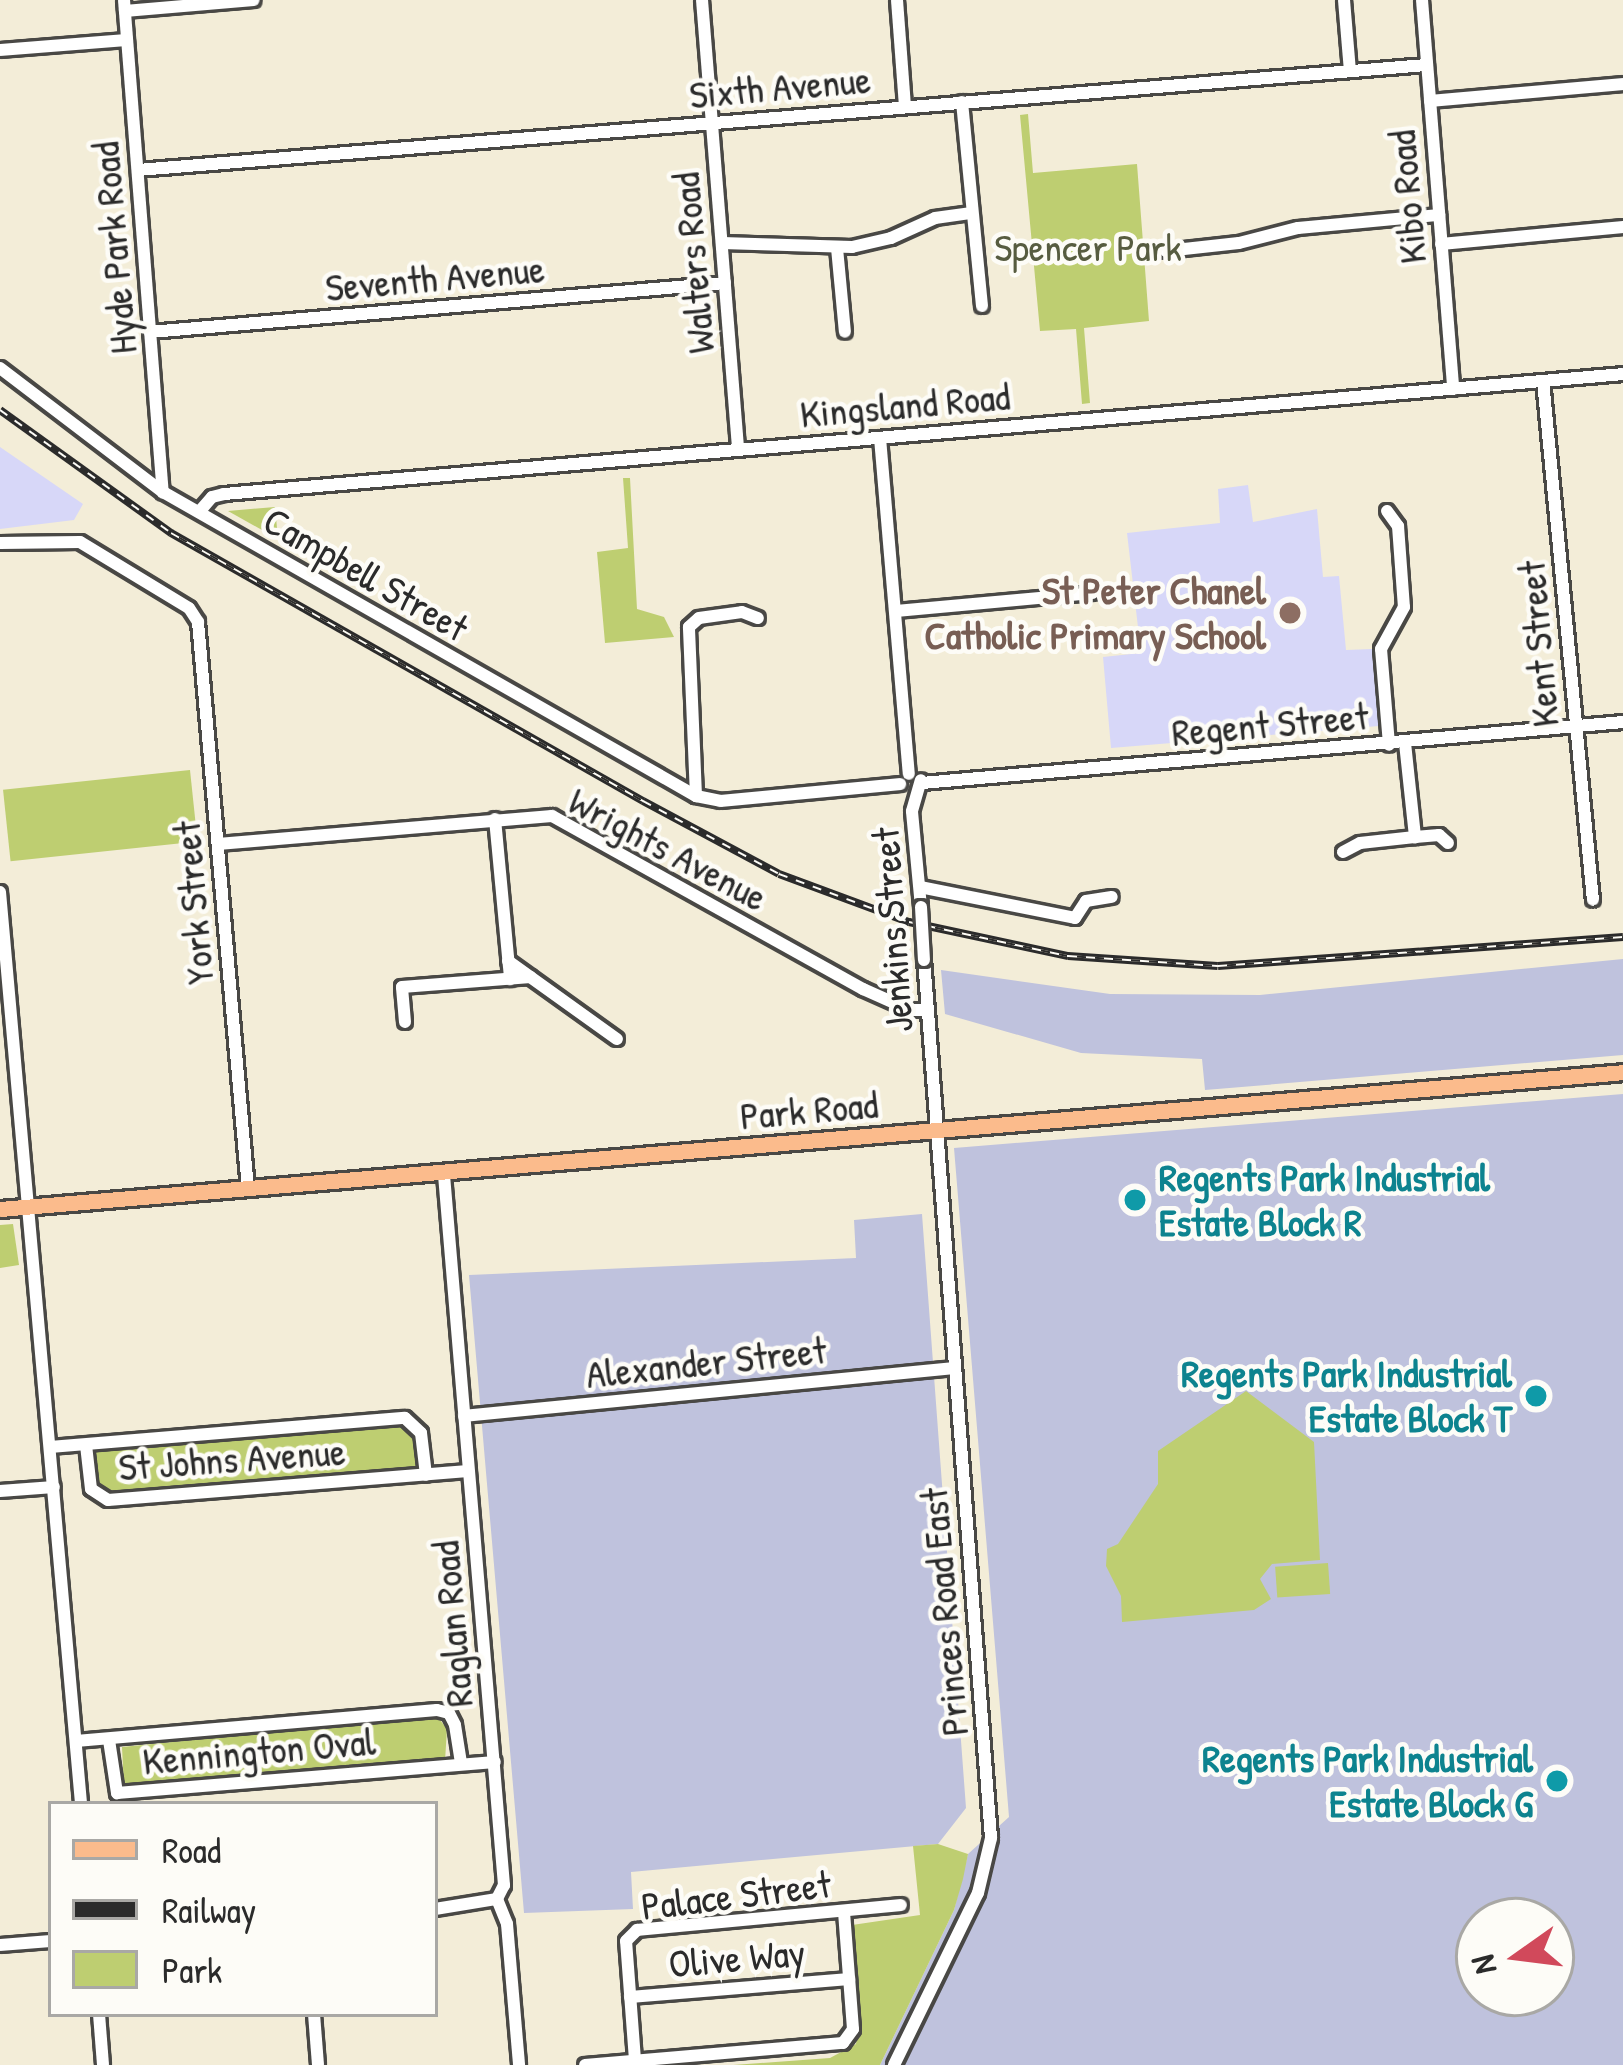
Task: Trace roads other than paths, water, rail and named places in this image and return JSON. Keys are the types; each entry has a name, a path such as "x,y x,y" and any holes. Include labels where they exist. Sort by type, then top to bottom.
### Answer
{"main road":[{"name":"Park Road","path":"0,1209 1623,1072"}],"street":[{"path":"124,6 254,0"},
{"name":"Walters Road","path":"702,0 738,449"},
{"path":"897,0 904,107"},
{"path":"1344,0 1350,71"},
{"name":"Kibo Road","path":"1421,0 1454,389"},
{"name":"Hyde Park Road","path":"124,6 163,492"},
{"path":"0,50 128,40"},
{"name":"Sixth Avenue","path":"138,170 1426,65"},
{"path":"1430,101 1623,84"},
{"path":"962,102 982,306"},
{"path":"722,244 837,248 892,238 935,218 973,213"},
{"path":"1166,250 1240,243 1298,228 1439,215"},
{"path":"1441,244 1623,227"},
{"path":"837,248 845,332"},
{"name":"Seventh Avenue","path":"150,332 725,284"},
{"name":"Campbell Street","path":"0,368 163,492 696,796 721,801 904,779"},
{"name":"Kingsland Road","path":"199,512 212,497 224,494 1623,374"},
{"name":"Kent Street","path":"1543,381 1593,901"},
{"name":"Jenkins Street","path":"880,438 896,611 904,779"},
{"path":"1387,511 1398,526 1404,607 1381,649 1389,745"},
{"name":"York Street","path":"0,543 80,542 194,613 248,1190"},
{"path":"896,611 1092,593"},
{"path":"696,796 689,627 699,618 742,612 758,618"},
{"name":"Regent Street","path":"918,789 1623,722"},
{"path":"1405,743 1415,837"},
{"path":"904,779 903,793 918,789"},
{"name":"Jenkins Street","path":"918,789 937,1132"},
{"name":"Wrights Avenue","path":"218,844 560,818 863,989 910,1010 928,1010"},
{"path":"495,820 509,979"},
{"path":"1343,852 1360,843 1415,837 1439,835 1448,843"},
{"path":"920,887 1075,918 1086,901 1112,897"},
{"path":"0,892 81,1801"},
{"path":"508,961 617,1040"},
{"path":"405,1022 402,987 531,977"},
{"name":"Princes Road East","path":"894,2065 973,1906 990,1848 937,1132"},
{"name":"Raglan Road","path":"445,1175 504,1885 497,1899 507,1924 519,2065"},
{"name":"Alexander Street","path":"464,1417 954,1368"},
{"name":"St Johns Avenue","path":"50,1447 405,1418 421,1432 426,1474"},
{"name":"St Johns Avenue","path":"86,1445 91,1489 108,1500 468,1471"},
{"path":"0,1491 54,1487"},
{"name":"Kennington Oval","path":"76,1742 437,1710 449,1713 455,1725 461,1764"},
{"name":"Kennington Oval","path":"109,1740 117,1792 495,1762"},
{"path":"438,1909 497,1899"},
{"name":"Palace Street","path":"635,2060 626,1941 637,1930 902,1905"},
{"path":"585,2065 726,2059 843,2043 854,2029 844,1911"},
{"path":"0,1945 48,1941"},
{"name":"Olive Way","path":"631,1997 849,1978"},
{"path":"99,2017 103,2065"},
{"path":"314,2017 318,2065"}],"railway":[{"path":"0,410 171,533 643,801 779,874 909,922 1068,956 1218,966 1623,937"}],"place":[{"name":"St Peter Chanel Catholic Primary School","path":"1290,613"},
{"name":"Regents Park Industrial Estate Block R","path":"1135,1200"},
{"name":"Regents Park Industrial Estate Block T","path":"1536,1396"},
{"name":"Regents Park Industrial Estate Block G","path":"1557,1781"}],"park label":[{"name":"Spencer Park","path":"1088,247"}]}
